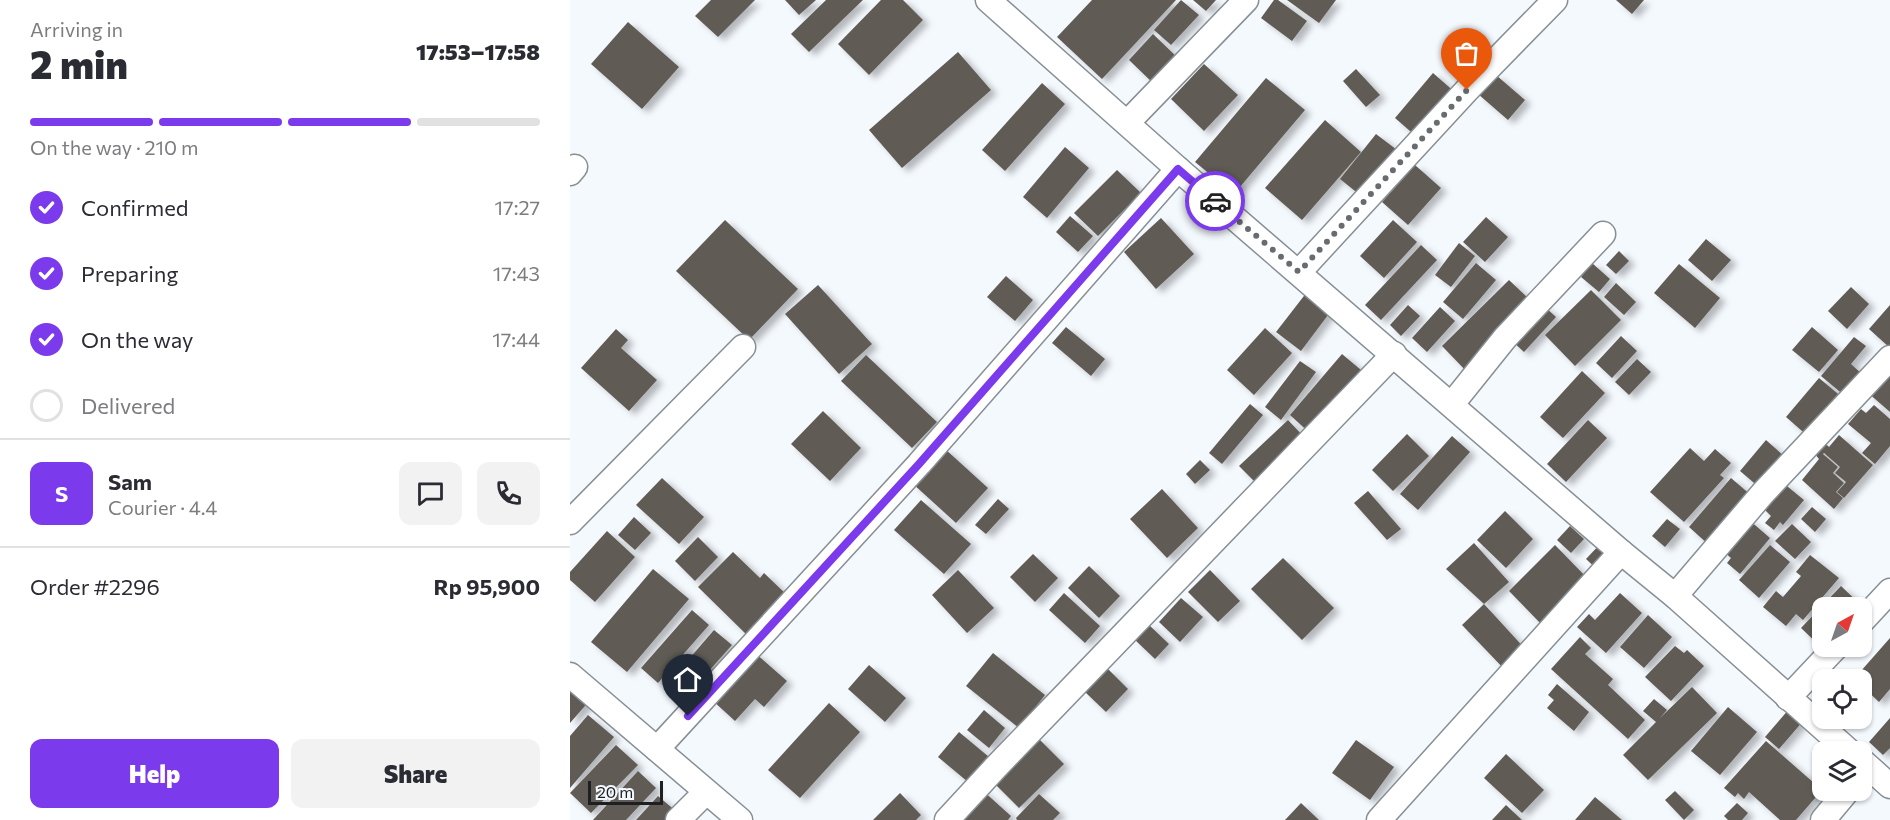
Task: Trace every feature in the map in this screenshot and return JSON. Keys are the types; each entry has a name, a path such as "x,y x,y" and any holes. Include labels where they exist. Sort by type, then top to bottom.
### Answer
{"street":[{"path":"988,0 1178,169 1621,552 1675,596 1837,741"},
{"path":"1127,123 1246,0"},
{"path":"1299,272 1467,90 1555,0"},
{"path":"657,749 919,464 1178,169"},
{"path":"1452,404 1505,338 1603,234"},
{"path":"570,522 742,346"},
{"path":"947,820 1003,759 1394,354"},
{"path":"1675,596 1763,493 1890,358"},
{"path":"1379,820 1621,552"},
{"path":"1872,610 1890,591"},
{"path":"1788,698 1827,657"},
{"path":"570,675 740,820"},
{"path":"1872,774 1890,786"},
{"path":"678,820 706,792"},
{"path":"1823,820 1839,801"}],"building":[{"path":"711,0 755,0 718,37 695,16"},
{"path":"785,0 816,0 799,15"},
{"path":"826,0 863,0 809,52 791,34"},
{"path":"881,0 903,0 923,20 869,75 838,44"},
{"path":"1092,0 1176,0 1102,79 1057,37"},
{"path":"1181,0 1199,15 1171,45 1154,30"},
{"path":"1193,0 1216,0 1206,11"},
{"path":"1274,0 1278,0 1307,21 1292,41 1261,18"},
{"path":"1287,0 1336,0 1319,23"},
{"path":"1616,0 1644,0 1632,14"},
{"path":"628,22 679,67 642,109 591,64"},
{"path":"1153,34 1180,60 1156,86 1129,60"},
{"path":"958,52 991,90 902,168 869,130"},
{"path":"1204,64 1238,95 1204,131 1171,99"},
{"path":"1356,69 1380,95 1366,107 1343,81"},
{"path":"1433,73 1457,94 1418,138 1395,118"},
{"path":"1496,75 1525,100 1508,120 1478,94"},
{"path":"1266,78 1305,110 1234,194 1195,162"},
{"path":"1042,83 1065,104 1005,171 982,150"},
{"path":"1325,120 1361,152 1302,220 1265,188"},
{"path":"1376,134 1401,153 1365,199 1340,179"},
{"path":"1065,147 1089,168 1047,218 1023,197"},
{"path":"1415,165 1441,188 1408,225 1382,202"},
{"path":"1117,170 1141,193 1098,236 1074,213"},
{"path":"1070,216 1093,236 1078,252 1056,232"},
{"path":"1486,217 1508,237 1485,262 1463,242"},
{"path":"1161,218 1194,254 1156,289 1124,252"},
{"path":"725,220 798,289 749,340 676,271"},
{"path":"1393,220 1417,242 1384,278 1360,256"},
{"path":"1706,239 1731,260 1712,281 1688,260"},
{"path":"1459,243 1475,256 1451,287 1435,275"},
{"path":"1421,245 1437,260 1381,320 1365,305"},
{"path":"1619,251 1629,261 1616,274 1606,265"},
{"path":"1476,263 1496,280 1463,319 1443,302"},
{"path":"1592,263 1610,279 1599,292 1581,277"},
{"path":"1679,264 1720,298 1695,328 1654,293"},
{"path":"1006,276 1033,300 1015,321 987,297"},
{"path":"1509,280 1529,299 1469,374 1442,346"},
{"path":"1616,283 1636,302 1624,315 1604,297"},
{"path":"818,285 872,344 839,374 785,314"},
{"path":"1851,287 1869,304 1847,329 1828,311"},
{"path":"1591,290 1621,320 1575,366 1545,335"},
{"path":"1307,292 1331,311 1301,351 1276,332"},
{"path":"1408,305 1420,316 1401,336 1390,325"},
{"path":"1890,305 1890,348 1869,329"},
{"path":"1544,306 1556,317 1524,352 1511,340"},
{"path":"1440,307 1455,321 1427,352 1412,338"},
{"path":"1066,327 1105,359 1091,376 1052,343"},
{"path":"1812,327 1838,350 1819,372 1792,350"},
{"path":"1265,328 1292,353 1254,395 1227,370"},
{"path":"616,329 628,340 621,348 657,380 629,411 581,368"},
{"path":"1621,336 1637,351 1612,378 1596,363"},
{"path":"1854,337 1866,346 1851,364 1863,375 1845,396 1821,376"},
{"path":"1342,354 1367,375 1313,436 1290,415"},
{"path":"866,355 937,422 912,448 841,381"},
{"path":"1637,359 1651,372 1629,395 1615,382"},
{"path":"1300,361 1316,372 1281,420 1265,407"},
{"path":"1890,366 1890,412 1867,392"},
{"path":"1582,371 1605,393 1563,438 1540,417"},
{"path":"1819,378 1843,398 1810,438 1786,417"},
{"path":"1250,404 1263,415 1222,464 1209,453"},
{"path":"1874,405 1890,419 1890,446 1875,464 1862,453 1871,443 1848,424 1861,409 1866,413"},
{"path":"823,411 861,448 830,481 791,444"},
{"path":"1288,420 1305,438 1257,484 1239,466"},
{"path":"1588,420 1607,438 1566,482 1547,464"},
{"path":"1407,434 1429,456 1393,491 1372,470"},
{"path":"1839,435 1873,465 1844,498 1837,492 1846,482 1835,473 1840,467 1823,454 1838,467 1833,473 1844,483 1836,492 1843,498 1834,509 1802,480 1819,459 1814,453 1824,442 1829,447"},
{"path":"1452,436 1470,452 1418,510 1400,494"},
{"path":"1766,440 1785,457 1760,488 1740,471"},
{"path":"944,448 988,488 956,523 912,483"},
{"path":"1690,448 1704,461 1715,449 1731,463 1720,475 1724,478 1684,522 1650,492"},
{"path":"1200,460 1210,470 1195,484 1186,474"},
{"path":"662,478 704,517 679,544 636,505"},
{"path":"1731,478 1752,496 1709,545 1689,527"},
{"path":"1782,482 1804,500 1783,525 1780,522 1774,530 1765,523 1771,516 1762,507"},
{"path":"1162,489 1198,528 1167,558 1130,519"},
{"path":"1368,491 1401,529 1387,540 1354,503"},
{"path":"998,499 1009,509 986,534 975,525"},
{"path":"921,500 971,544 944,574 894,530"},
{"path":"1812,507 1826,519 1815,532 1801,519"},
{"path":"1505,511 1533,539 1506,568 1477,540"},
{"path":"634,517 651,533 635,550 618,535"},
{"path":"1667,519 1680,529 1665,547 1652,536"},
{"path":"1748,519 1770,538 1740,574 1727,563 1731,558 1721,549"},
{"path":"1792,524 1811,542 1795,559 1775,541"},
{"path":"1570,526 1584,539 1571,553 1557,540"},
{"path":"607,531 635,557 595,602 570,580 570,572"},
{"path":"698,537 718,557 695,581 675,561"},
{"path":"1602,542 1617,555 1601,573 1586,559"},
{"path":"1474,543 1509,582 1484,604 1446,569"},
{"path":"1555,545 1591,582 1544,627 1509,591"},
{"path":"1770,545 1790,562 1759,598 1739,580"},
{"path":"733,552 760,578 764,573 788,596 749,637 698,587"},
{"path":"1033,554 1058,578 1035,602 1010,577"},
{"path":"1810,555 1839,578 1823,597 1812,597 1812,610 1803,620 1796,614 1786,626 1763,607 1776,591 1783,597 1801,576 1796,572"},
{"path":"1283,558 1334,608 1302,640 1251,589"},
{"path":"1089,566 1120,596 1099,618 1068,588"},
{"path":"653,569 689,599 627,672 591,642"},
{"path":"958,570 994,608 967,633 932,595"},
{"path":"1210,570 1240,601 1218,622 1188,592"},
{"path":"1841,586 1852,597 1831,597"},
{"path":"1064,593 1100,626 1085,643 1049,610"},
{"path":"1620,593 1642,613 1606,653 1577,627 1589,614 1595,620"},
{"path":"1181,598 1203,617 1180,642 1159,622"},
{"path":"1484,604 1528,652 1507,672 1462,625"},
{"path":"692,610 709,625 658,683 641,668"},
{"path":"1648,615 1672,637 1644,668 1620,647"},
{"path":"1812,616 1812,638 1801,628"},
{"path":"1148,624 1169,644 1155,659 1134,639"},
{"path":"714,630 732,645 693,689 676,674"},
{"path":"1580,637 1591,648 1585,654 1613,679 1608,685 1645,720 1628,739 1551,669"},
{"path":"1890,638 1890,689 1879,702 1872,695 1872,669 1863,669"},
{"path":"1675,646 1684,653 1687,650 1704,666 1671,701 1645,677"},
{"path":"754,652 787,681 764,707 755,699 735,721 712,700"},
{"path":"993,653 1045,695 1019,728 966,686"},
{"path":"869,665 906,698 885,722 848,689"},
{"path":"1108,669 1128,689 1106,712 1085,692"},
{"path":"570,681 591,699 570,723"},
{"path":"1557,684 1589,712 1574,731 1547,708 1554,700 1548,695"},
{"path":"1692,687 1717,713 1648,780 1623,755 1656,722 1643,711 1654,699 1667,710 1660,718"},
{"path":"829,703 860,732 800,798 768,770"},
{"path":"1728,707 1757,732 1720,775 1691,751"},
{"path":"1790,708 1804,720 1779,749 1765,737"},
{"path":"984,710 1005,728 989,748 967,730"},
{"path":"588,715 614,737 570,788 570,736"},
{"path":"1890,718 1890,748 1883,755 1870,741"},
{"path":"959,732 989,757 968,782 938,757"},
{"path":"1037,737 1064,764 1019,808 992,781"},
{"path":"1356,740 1394,767 1370,800 1332,773"},
{"path":"1766,741 1812,781 1812,801 1796,820 1780,820 1749,792 1744,799 1738,793 1735,797 1724,788"},
{"path":"616,745 638,765 591,813 570,793"},
{"path":"1506,754 1544,790 1522,813 1484,778"},
{"path":"638,771 656,788 626,820 593,820"},
{"path":"981,789 1011,816 1008,820 953,820"},
{"path":"1675,791 1694,810 1684,820 1665,800"},
{"path":"900,793 921,815 916,820 873,820"},
{"path":"1039,794 1060,813 1053,820 1017,820 1016,818"},
{"path":"658,796 677,812 670,820 636,820"},
{"path":"1595,797 1622,820 1575,820"},
{"path":"1301,803 1319,820 1285,820"},
{"path":"1737,803 1748,813 1742,820 1728,820 1724,816"},
{"path":"1506,805 1522,820 1492,820"}],"way so far":[{"path":"1215,201 1299,272 1467,90"}],"route":[{"path":"688,716 919,464 1178,169 1215,201"}]}
